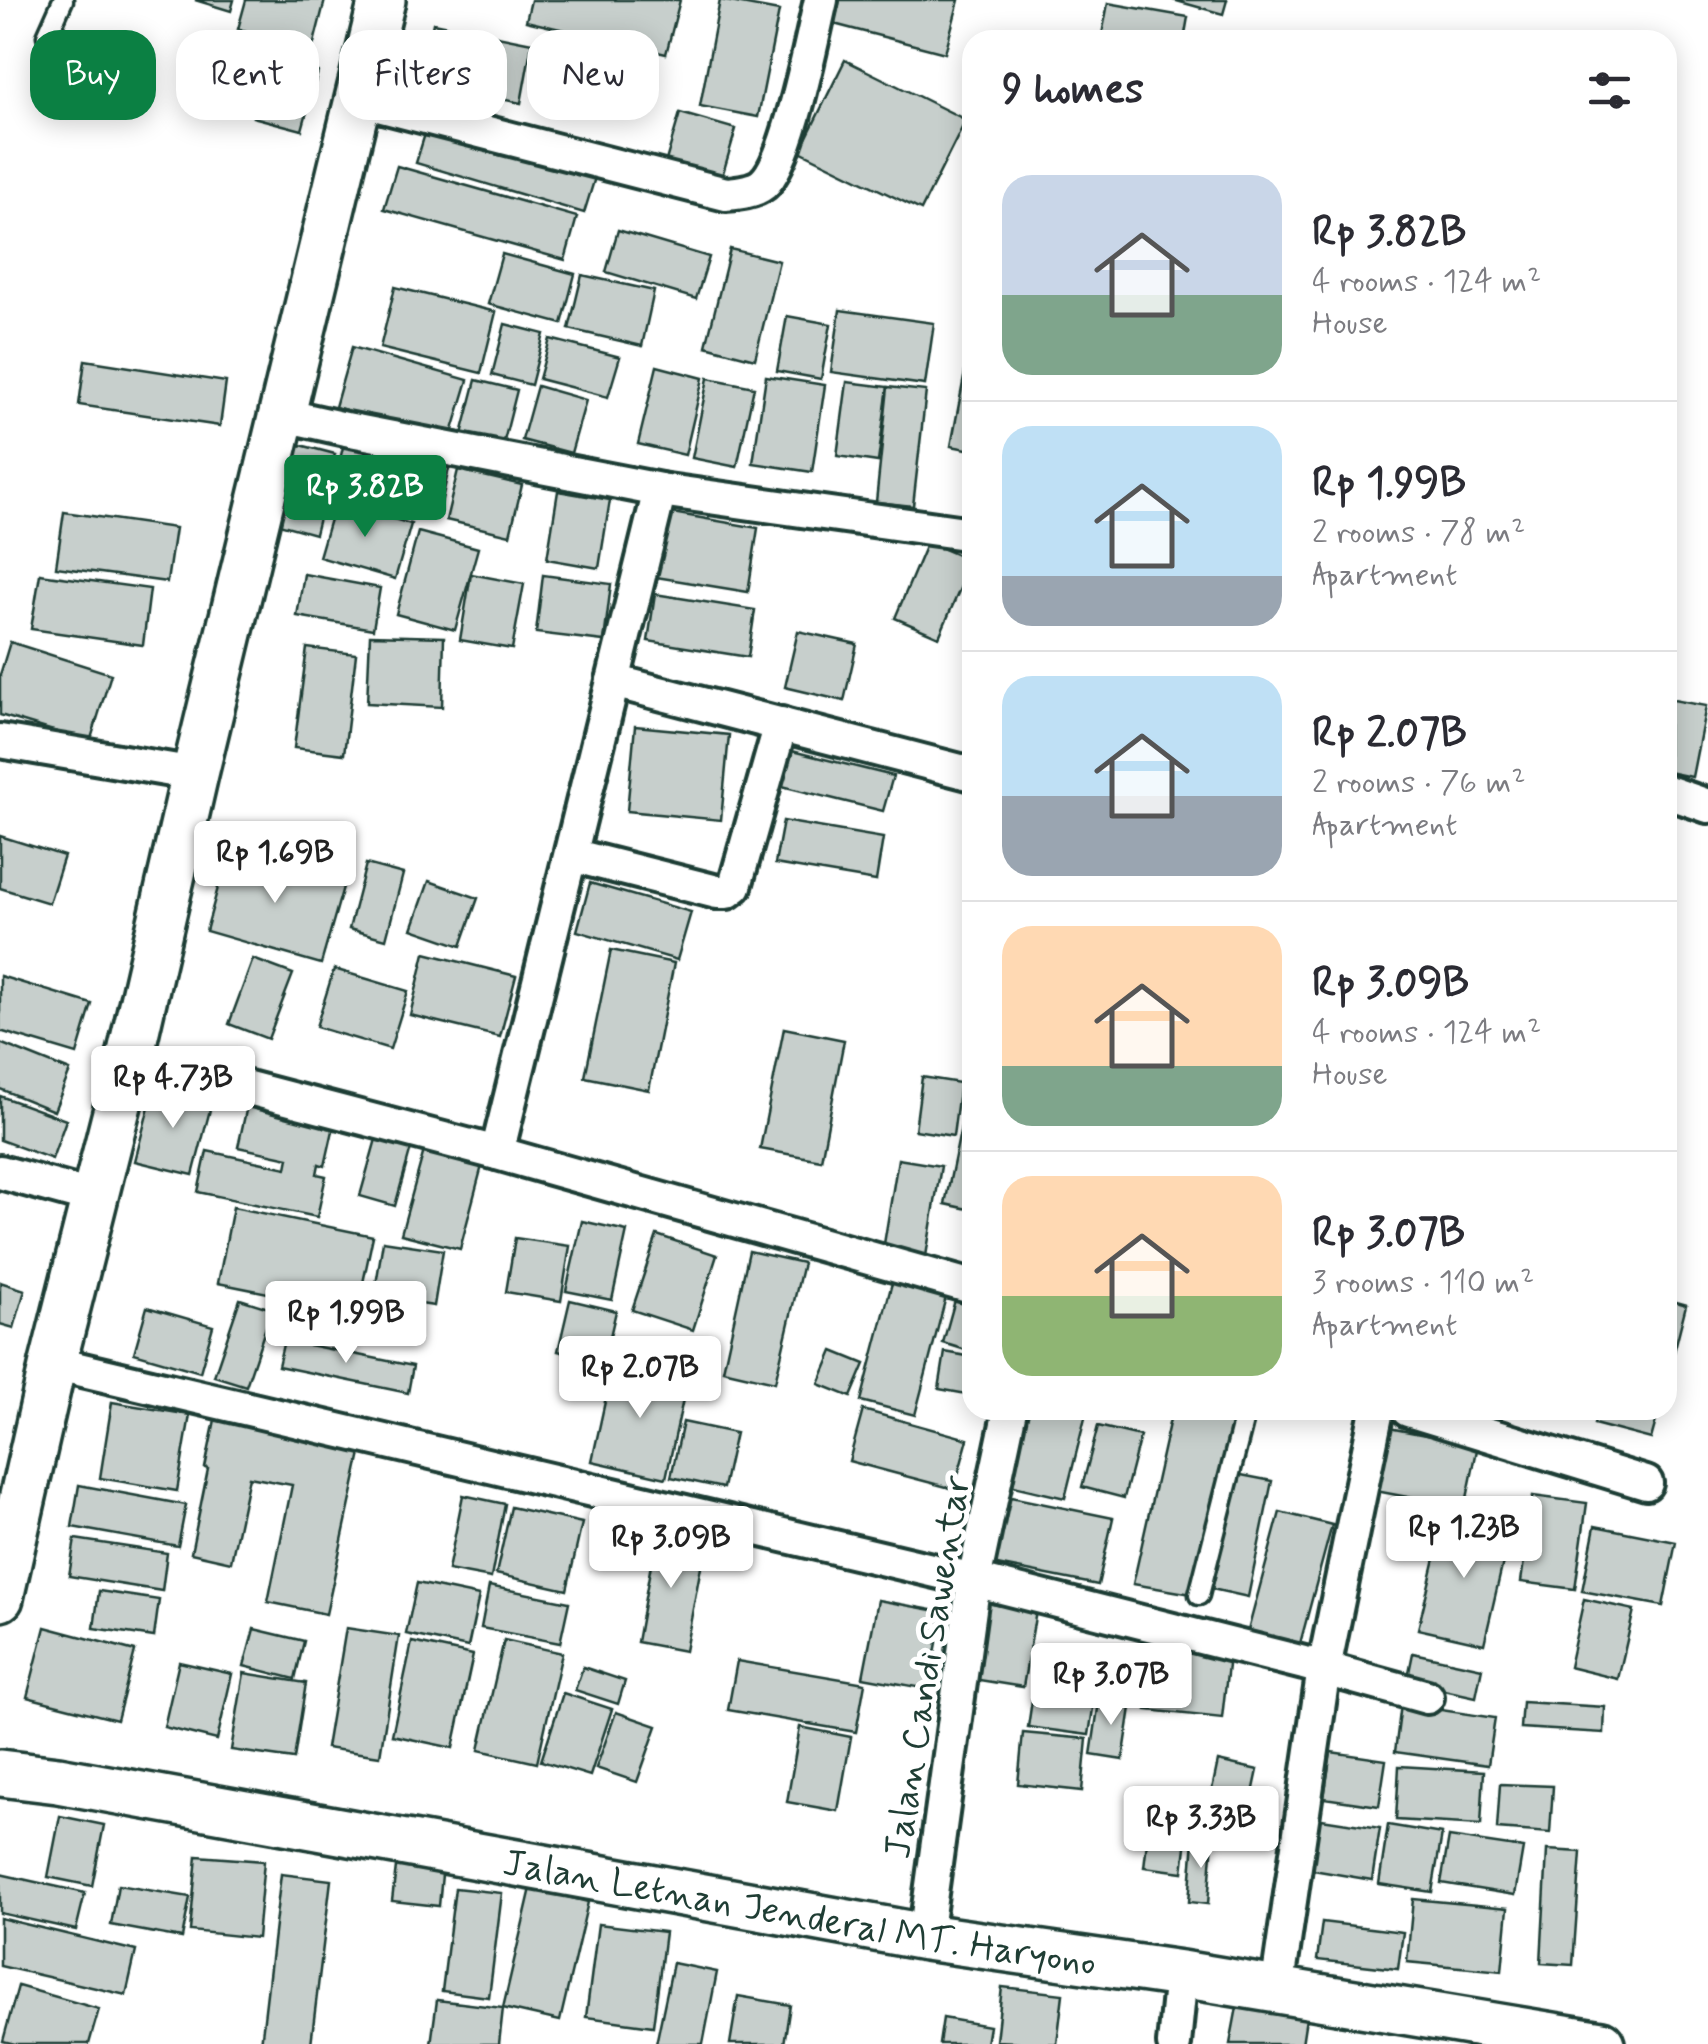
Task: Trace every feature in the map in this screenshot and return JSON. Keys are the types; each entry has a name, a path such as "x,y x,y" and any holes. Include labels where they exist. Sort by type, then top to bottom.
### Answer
{"main road":[{"path":"375,30 382,0"},
{"path":"0,1598 95,1198 162,1065 195,774 354,120"},
{"name":"Jalan Letnan Jenderal MT. Haryono","path":"0,1773 58,1780 925,1936 1601,2044"}],"street":[{"path":"437,120 726,194 759,188 775,170 783,149 821,0"},
{"path":"283,415 660,490 962,533"},
{"path":"497,1152 660,490"},
{"path":"613,681 962,771"},
{"path":"571,855 717,892 732,890 781,724"},
{"path":"0,741 195,774"},
{"path":"1677,795 1708,806"},
{"path":"162,1065 497,1152 962,1284"},
{"path":"0,1172 95,1198"},
{"path":"53,1363 974,1580 1427,1696"},
{"name":"Jalan Candi Sawentar","path":"925,1936 974,1580 1008,1420"},
{"path":"1277,1990 1324,1668 1375,1420"},
{"path":"1441,1420 1646,1483"},
{"path":"1174,2044 1181,1974"}],"lane":[{"path":"50,30 64,0"},
{"path":"1200,1595 1244,1420"}],"building":[{"path":"195,0 234,0 231,11"},
{"path":"246,0 325,0 317,30 238,29"},
{"path":"531,0 680,0 666,54 659,52 659,30 564,30 526,21"},
{"path":"720,0 779,11 758,117 700,106"},
{"path":"840,0 959,0 945,53 834,24"},
{"path":"1173,0 1227,0 1223,14"},
{"path":"1108,3 1188,17 1186,30 1103,30"},
{"path":"433,23 468,30 431,30"},
{"path":"507,38 527,42 521,103 507,100"},
{"path":"845,60 962,118 962,128 921,210 800,151"},
{"path":"680,113 736,129 719,187 663,171"},
{"path":"264,120 305,120 302,130"},
{"path":"429,121 597,171 584,213 416,163"},
{"path":"397,166 577,217 565,260 384,209"},
{"path":"618,230 709,257 696,299 606,272"},
{"path":"730,249 779,261 755,359 706,346"},
{"path":"502,254 575,274 562,324 488,304"},
{"path":"582,275 654,291 642,346 569,329"},
{"path":"395,287 496,312 481,373 380,348"},
{"path":"840,310 934,323 925,385 831,372"},
{"path":"787,316 831,324 821,379 777,371"},
{"path":"505,324 544,334 531,385 492,375"},
{"path":"550,339 620,357 608,397 539,379"},
{"path":"352,347 468,380 450,440 335,407"},
{"path":"85,360 226,382 220,426 79,405"},
{"path":"657,366 703,378 685,455 638,444"},
{"path":"766,376 825,385 812,472 753,463"},
{"path":"708,378 754,387 737,467 692,458"},
{"path":"476,380 517,390 500,457 459,446"},
{"path":"847,382 888,387 878,462 837,456"},
{"path":"537,386 586,400 571,453 522,440"},
{"path":"888,387 926,391 913,506 876,502"},
{"path":"962,388 962,448 951,446"},
{"path":"345,439 450,464 438,517 332,492"},
{"path":"289,442 335,454 315,534 268,521"},
{"path":"458,470 522,485 510,535 446,520"},
{"path":"558,491 610,500 599,568 547,559"},
{"path":"335,502 411,524 395,579 319,557"},
{"path":"661,511 758,528 748,592 650,576"},
{"path":"64,512 175,528 167,582 56,567"},
{"path":"418,532 478,548 455,630 396,614"},
{"path":"927,542 962,557 962,584 939,637 895,618"},
{"path":"40,574 150,589 143,645 31,629"},
{"path":"304,574 380,588 373,629 297,616"},
{"path":"471,574 524,584 512,649 460,640"},
{"path":"543,575 611,584 604,641 536,633"},
{"path":"655,594 755,610 748,657 648,641"},
{"path":"798,631 857,644 844,701 785,687"},
{"path":"370,635 444,637 442,707 367,703"},
{"path":"10,642 111,674 90,742 0,715 0,675"},
{"path":"307,648 356,654 344,754 294,748"},
{"path":"1677,701 1706,706 1692,777 1677,774"},
{"path":"635,726 729,735 721,820 627,811"},
{"path":"792,751 893,776 883,811 782,786"},
{"path":"783,821 883,838 876,881 775,864"},
{"path":"0,836 64,856 49,903 0,888"},
{"path":"229,848 345,880 321,964 206,931"},
{"path":"366,864 403,874 386,939 349,929"},
{"path":"429,881 478,898 461,946 412,929"},
{"path":"590,883 691,912 677,960 577,931"},
{"path":"611,950 674,963 649,1090 585,1077"},
{"path":"425,953 516,976 500,1037 410,1015"},
{"path":"253,959 293,974 268,1039 229,1024"},
{"path":"334,969 408,991 390,1049 316,1027"},
{"path":"0,976 92,1004 77,1054 0,1031"},
{"path":"784,1028 844,1040 821,1160 760,1149"},
{"path":"0,1043 70,1071 54,1111 0,1089"},
{"path":"922,1077 960,1083 953,1136 915,1130"},
{"path":"154,1087 212,1102 193,1175 135,1161"},
{"path":"0,1096 66,1120 52,1159 0,1140"},
{"path":"249,1097 336,1117 325,1166 319,1164 317,1174 326,1176 317,1217 198,1192 207,1151 287,1168 289,1158 238,1147"},
{"path":"962,1122 962,1208 945,1204"},
{"path":"378,1132 413,1141 395,1206 360,1196"},
{"path":"425,1147 483,1162 460,1249 401,1234"},
{"path":"898,1159 941,1166 926,1256 883,1250"},
{"path":"233,1207 373,1236 357,1311 218,1283"},
{"path":"582,1221 627,1231 612,1300 566,1291"},
{"path":"657,1235 717,1255 693,1330 632,1310"},
{"path":"515,1238 570,1246 561,1301 506,1292"},
{"path":"383,1241 443,1250 434,1306 374,1297"},
{"path":"749,1251 803,1263 775,1382 723,1370"},
{"path":"893,1279 947,1293 915,1415 861,1401"},
{"path":"0,1282 25,1290 14,1328 0,1324"},
{"path":"240,1299 272,1309 246,1386 214,1376"},
{"path":"570,1300 616,1311 604,1362 558,1351"},
{"path":"955,1300 962,1302 962,1349 943,1343"},
{"path":"1677,1302 1686,1305 1677,1340"},
{"path":"147,1307 213,1326 200,1372 134,1353"},
{"path":"284,1340 413,1366 408,1393 278,1366"},
{"path":"833,1351 865,1364 851,1397 819,1384"},
{"path":"945,1352 962,1355 962,1393 939,1389"},
{"path":"613,1365 687,1381 666,1478 592,1461"},
{"path":"112,1402 190,1415 177,1491 100,1478"},
{"path":"217,1410 364,1439 326,1614 268,1602 292,1485 249,1477 231,1562 191,1553"},
{"path":"863,1410 968,1439 954,1489 849,1461"},
{"path":"1017,1420 1084,1420 1065,1498 1001,1483"},
{"path":"1170,1420 1236,1420 1192,1594 1133,1584"},
{"path":"1595,1420 1656,1420 1651,1439 1594,1424"},
{"path":"683,1422 735,1433 723,1488 671,1477"},
{"path":"1098,1426 1140,1436 1124,1498 1082,1487"},
{"path":"1389,1428 1478,1445 1465,1508 1376,1491"},
{"path":"1236,1474 1272,1481 1248,1597 1212,1589"},
{"path":"79,1485 186,1505 178,1546 72,1527"},
{"path":"463,1495 505,1504 491,1578 448,1570"},
{"path":"1001,1495 1113,1518 1098,1585 987,1563"},
{"path":"1533,1496 1587,1503 1575,1589 1521,1582"},
{"path":"511,1507 582,1523 567,1590 496,1574"},
{"path":"1280,1512 1332,1525 1298,1651 1246,1638"},
{"path":"1445,1517 1510,1532 1484,1644 1418,1629"},
{"path":"1595,1526 1676,1542 1663,1606 1582,1591"},
{"path":"657,1531 706,1540 685,1651 637,1642"},
{"path":"75,1539 167,1553 162,1591 69,1576"},
{"path":"417,1583 479,1596 468,1647 406,1634"},
{"path":"489,1586 569,1602 560,1643 481,1628"},
{"path":"99,1591 159,1600 154,1637 94,1628"},
{"path":"1584,1599 1634,1610 1618,1679 1569,1667"},
{"path":"878,1600 943,1612 928,1689 863,1677"},
{"path":"986,1603 1036,1611 1023,1687 973,1679"},
{"path":"45,1627 135,1651 117,1720 27,1697"},
{"path":"346,1628 399,1636 380,1756 326,1748"},
{"path":"254,1629 304,1641 295,1679 244,1666"},
{"path":"504,1640 562,1653 537,1763 479,1750"},
{"path":"412,1642 473,1655 453,1748 392,1735"},
{"path":"1153,1648 1229,1656 1222,1718 1147,1710"},
{"path":"1413,1653 1482,1668 1476,1697 1407,1682"},
{"path":"737,1661 865,1683 856,1732 728,1710"},
{"path":"179,1662 232,1674 217,1740 164,1727"},
{"path":"583,1667 625,1681 618,1704 575,1690"},
{"path":"244,1673 306,1683 294,1759 231,1750"},
{"path":"1034,1687 1095,1695 1089,1735 1028,1727"},
{"path":"563,1693 612,1709 590,1776 541,1761"},
{"path":"1100,1695 1132,1701 1123,1760 1091,1755"},
{"path":"1522,1702 1605,1707 1604,1733 1520,1728"},
{"path":"1401,1704 1495,1718 1488,1765 1395,1752"},
{"path":"616,1712 657,1726 637,1782 596,1768"},
{"path":"800,1727 851,1737 838,1811 787,1802"},
{"path":"1023,1733 1087,1739 1082,1791 1018,1784"},
{"path":"1331,1752 1386,1760 1379,1806 1324,1798"},
{"path":"1218,1761 1258,1770 1246,1826 1206,1818"},
{"path":"1399,1766 1484,1771 1481,1825 1396,1820"},
{"path":"1500,1784 1553,1786 1550,1833 1497,1829"},
{"path":"1153,1791 1192,1796 1183,1872 1144,1867"},
{"path":"60,1816 104,1825 92,1886 48,1877"},
{"path":"1315,1818 1380,1828 1372,1880 1307,1869"},
{"path":"1388,1825 1442,1834 1432,1892 1379,1884"},
{"path":"1449,1837 1523,1848 1515,1895 1441,1883"},
{"path":"1194,1839 1213,1840 1208,1904 1189,1902"},
{"path":"1547,1850 1581,1852 1573,1965 1541,1963"},
{"path":"197,1856 264,1861 257,1938 190,1931"},
{"path":"397,1859 443,1864 439,1906 392,1901"},
{"path":"0,1874 85,1893 76,1930 0,1913"},
{"path":"281,1874 331,1880 311,2044 261,2044"},
{"path":"118,1885 190,1897 182,1938 111,1925"},
{"path":"455,1888 502,1893 489,1997 442,1991"},
{"path":"531,1888 588,1902 560,2021 503,2008"},
{"path":"1413,1899 1508,1908 1502,1971 1407,1962"},
{"path":"0,1918 136,1951 126,1995 0,1966"},
{"path":"1322,1922 1403,1932 1398,1969 1317,1960"},
{"path":"598,1924 665,1932 653,2026 586,2017"},
{"path":"673,1963 717,1972 703,2044 656,2044"},
{"path":"18,1986 99,2009 89,2044 3,2041"},
{"path":"1002,1987 1063,1994 1057,2044 996,2041"},
{"path":"738,1996 790,2005 784,2044 730,2044"},
{"path":"437,2000 503,2008 499,2044 431,2044"},
{"path":"1237,2007 1306,2018 1302,2044 1230,2044"},
{"path":"943,2018 989,2026 986,2044 939,2044"}]}
